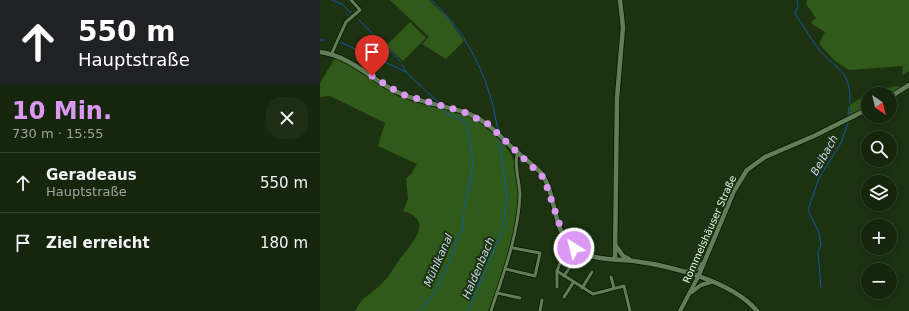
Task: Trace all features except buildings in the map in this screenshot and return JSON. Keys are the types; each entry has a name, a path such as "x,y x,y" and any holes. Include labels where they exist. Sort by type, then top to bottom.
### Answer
{"main road":[{"path":"615,259 617,98 623,27 620,0"},
{"path":"320,52 356,65 386,86 401,94 475,117 488,124 544,178 567,242 584,254 632,261 686,272 737,294 757,311"},
{"path":"897,93 909,85"},
{"name":"Rommelshäuser Straße","path":"698,277 734,191 747,170 765,157 861,113"},
{"path":"616,245 623,256 632,261"},
{"path":"686,272 696,269 705,262"}],"street":[{"path":"331,55 346,22 360,10 352,0"},
{"path":"491,311 512,248 519,210 520,188 515,160 518,153"},
{"path":"506,269 535,276 540,253 512,248"},
{"path":"557,287 557,271 561,260"},
{"path":"564,276 572,264"},
{"path":"557,271 593,294 624,286 630,311"},
{"path":"582,288 592,272"},
{"path":"611,277 614,288"},
{"name":"Rommelshäuser Straße","path":"680,311 698,277"},
{"path":"564,298 573,282"},
{"path":"689,295 700,284 711,282"},
{"path":"497,293 520,298"},
{"path":"540,311 542,300"}],"green space":[{"path":"390,0 429,0 447,17 464,41 446,59 422,44 429,37"},
{"path":"807,0 909,0 909,71 902,75 903,66 849,70 835,61 819,44 825,32 812,24 812,21 816,18 806,4"},
{"path":"410,22 426,38 403,61 386,46"},
{"path":"335,58 345,61 400,94 464,113 488,125 507,143 506,147 515,165 519,185 519,206 510,251 488,311 355,311 361,302 387,278 419,231 417,220 412,215 403,211 408,199 406,178 411,174 417,164 378,146 385,123 330,96 320,97 320,83"},
{"path":"896,86 904,88 897,92 897,87 892,87"},
{"path":"861,98 861,113 849,119 850,105"}],"waterway":[{"name":"Mühlkanal","path":"332,0 343,5 351,13"},
{"name":"Haldenbach","path":"431,0 445,13 457,28 476,60 490,95 498,132"},
{"name":"Beibach","path":"797,0 798,6 795,14 817,47 841,70 845,76 850,91 850,103"},
{"name":"Mühlkanal","path":"359,20 401,62"},
{"path":"320,40 325,40"},
{"path":"340,42 398,68"},
{"name":"Mühlkanal","path":"402,65 406,72 438,102"},
{"name":"Mühlkanal","path":"399,69 406,72"},
{"name":"Beibach","path":"848,116 849,107"},
{"name":"Mühlkanal","path":"441,108 467,124 473,161 464,209"},
{"name":"Beibach","path":"821,287 818,252 821,245 819,233 808,210 819,178 841,143 848,123"},
{"name":"Haldenbach","path":"499,137 507,198 503,228"},
{"name":"Mühlkanal","path":"419,311 430,299 443,275 458,236 463,229 464,212"},
{"name":"Haldenbach","path":"468,311 502,231"}],"route":[{"path":"372,76 401,94 464,112 488,124 540,172 547,185 562,232 567,242 574,248"}]}
